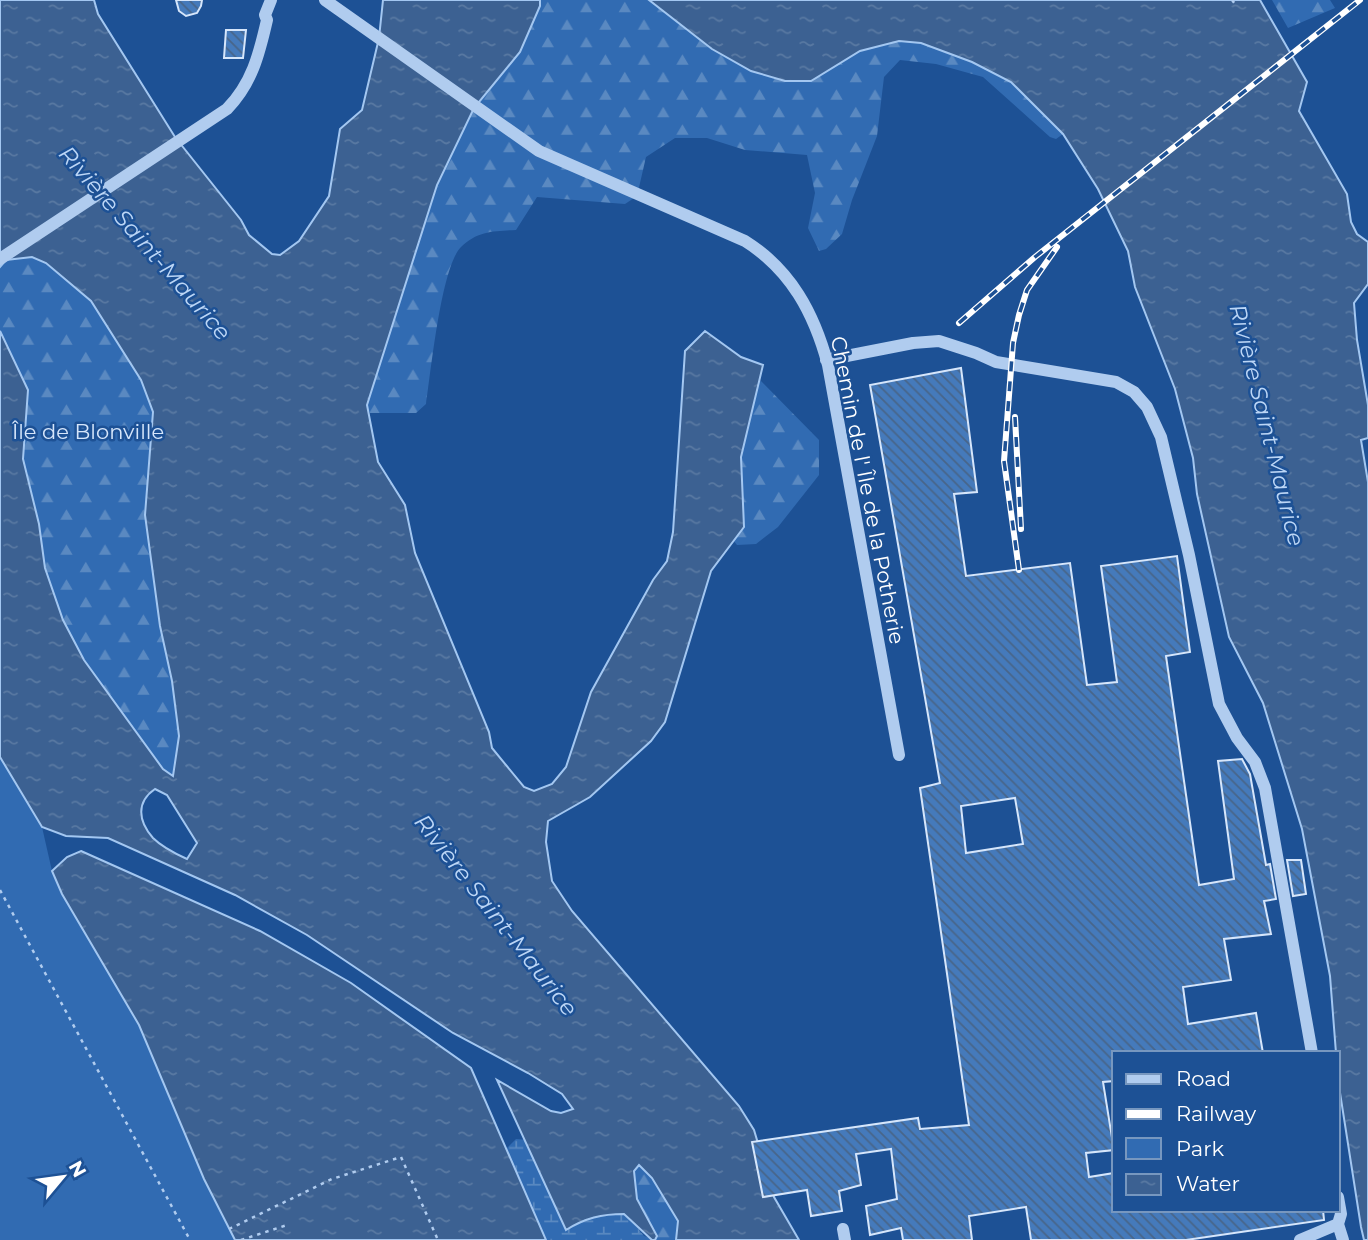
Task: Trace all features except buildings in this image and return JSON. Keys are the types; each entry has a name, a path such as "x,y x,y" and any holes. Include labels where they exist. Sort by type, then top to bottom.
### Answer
{"street":[{"path":"0,259 227,109 245,88 259,56 267,20 265,15 271,0"},
{"name":"Chemin de l' Île de la Potherie","path":"329,2 525,142 553,159 731,234 761,251 801,295 826,360 899,755"},
{"path":"826,360 913,343 939,341 996,362 1116,382 1134,393 1147,407 1161,437 1183,528 1219,704 1237,738 1255,762 1265,788 1312,1051"},
{"path":"1340,1209 1338,1224 1343,1240"},
{"path":"1300,1240 1338,1224"}],"path":[{"path":"1232,0 1235,4"},
{"path":"0,890 190,1240"},
{"path":"229,1229 332,1180 401,1157 438,1240"},
{"path":"241,1240 287,1225"}],"green space":[{"path":"540,0 649,0 712,49 811,81 859,51 899,41 920,43 972,62 1011,82 1063,134 1056,139 1050,137 983,77 936,64 900,60 884,77 877,136 842,234 826,249 819,251 808,228 815,193 807,155 745,150 707,138 675,138 646,157 637,196 625,204 537,197 516,230 480,235 461,247 454,258 442,297 426,404 416,413 370,413 367,406 437,185 474,108 539,6"},
{"path":"1272,0 1330,0 1335,8 1288,28"},
{"name":"Île de Blonville","path":"32,257 46,263 91,301 141,380 153,412 145,515 179,736 174,777 163,769 84,660 63,620 45,568 23,459 27,390 0,331 0,267 6,260"},
{"path":"759,379 819,440 819,475 778,527 756,544 737,545 733,540 744,527 741,457"},
{"path":"0,757 42,827 52,871 62,894 139,1025 204,1179 235,1240 0,1240"},
{"path":"516,1139 552,1142 593,1172 644,1236 656,1240 493,1240 487,1168"},
{"path":"639,1165 652,1178 678,1221 676,1240 655,1240 657,1236 637,1199 634,1171"}],"water":[{"name":"Rivière Saint-Maurice","path":"0,0 94,0 98,14 175,137 241,220 249,235 272,254 280,255 299,241 329,196 340,129 362,110 379,38 383,0 540,0 540,6 520,52 474,108 437,185 367,405 378,462 405,505 415,553 489,732 492,748 524,787 534,791 552,784 566,767 591,692 653,580 667,561 673,532 685,351 705,331 741,357 763,365 741,457 744,527 711,571 665,722 651,741 590,797 548,821 546,842 552,881 572,911 739,1106 754,1130 774,1197 799,1240 676,1240 678,1221 652,1178 639,1165 634,1171 637,1199 657,1236 655,1240 624,1214 594,1218 566,1230 497,1080 551,1111 561,1113 573,1109 562,1094 453,1033 307,935 235,895 108,838 66,836 42,827 0,757 0,331 28,390 23,459 39,524 45,568 63,620 84,660 163,769 173,776 179,736 145,515 153,412 141,380 91,301 46,263 32,257 6,260 0,267","holes":["155,789 167,795 197,843 187,859 156,841 144,825 141,812 149,794"]},
{"name":"Rivière Saint-Maurice","path":"649,0 1260,0 1307,82 1299,111 1347,194 1351,222 1357,234 1368,242 1368,284 1354,303 1368,405 1368,438 1361,440 1368,482 1368,1240 1364,1240 1361,1227 1340,1093 1340,1051 1336,1051 1330,976 1302,829 1263,703 1229,637 1197,494 1193,458 1175,389 1135,287 1128,251 1098,189 1063,134 1011,82 972,62 921,43 899,41 860,51 811,81 785,81 751,71 712,49"},
{"path":"81,851 260,931 351,983 471,1068 546,1240 235,1240 204,1179 139,1025 62,894 52,871 67,857"}],"railway":[{"path":"959,323 1035,257 1360,0"},
{"path":"1019,570 1004,461 1013,343 1027,290 1057,247"},
{"path":"1015,417 1021,529"}]}
